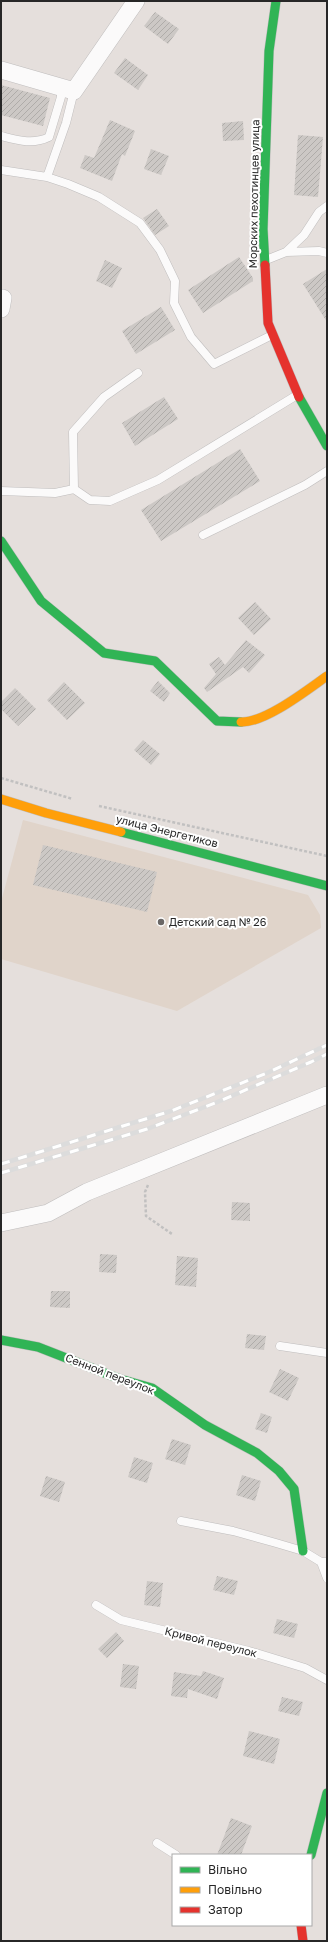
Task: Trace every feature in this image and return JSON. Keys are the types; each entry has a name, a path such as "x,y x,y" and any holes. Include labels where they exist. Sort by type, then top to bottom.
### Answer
{"main road":[{"name":"Морских пехотинцев улица","path":"276,1 269,51 263,229 263,261 268,323 298,395 327,446"},
{"path":"1,541 40,601 104,653 155,661 217,721 248,722 278,709 327,676"},
{"name":"улица Энергетиков","path":"1,799 327,886"},
{"name":"Сенной переулок","path":"1,1340 38,1347 120,1379 152,1388 205,1425 257,1453 279,1471 294,1489 302,1551"},
{"path":"310,1854 327,1793"}],"street":[{"path":"1,70 67,90 136,1"},
{"path":"1,1223 48,1213 87,1192 327,1095"}],"lane":[{"path":"1,136 18,141 39,142 49,137 61,97 67,90"},
{"path":"46,178 66,123 67,90"},
{"path":"1,170 46,178 68,184 99,197 140,223 160,250 175,281 174,303 192,337 214,364 273,334"},
{"path":"286,252 304,235 319,212 327,206"},
{"path":"263,261 286,252 319,251 327,253"},
{"path":"74,489 74,432 104,397 138,373"},
{"path":"1,491 55,493 74,489 90,500 110,501 158,480 232,433 298,395"},
{"path":"203,535 305,485 327,471"},
{"path":"280,1346 327,1353"},
{"path":"181,1521 233,1531 302,1551 324,1562 327,1578"},
{"name":"Кривой переулок","path":"96,1605 121,1620 256,1653 305,1668 327,1680"},
{"path":"157,1843 174,1854"}],"path":[{"path":"1,778 75,800"},
{"path":"97,806 327,856"},
{"path":"156,1164 145,1192 146,1216 172,1234"}],"shaded area":[{"name":"Детский сад № 26","path":"23,820 308,895 320,915 321,928 177,1011 1,959 1,902"}],"building":[{"path":"155,12 179,29 168,44 144,26"},
{"path":"125,58 148,75 138,90 114,73"},
{"path":"1,85 50,98 43,126 1,115"},
{"path":"110,120 135,131 125,156 122,154 112,181 80,168 85,155 94,158"},
{"path":"243,121 244,140 223,141 222,123"},
{"path":"298,135 323,137 318,197 294,195"},
{"path":"151,149 169,156 161,175 144,169"},
{"path":"157,209 169,226 155,235 143,218"},
{"path":"239,257 253,278 253,281 203,313 188,290"},
{"path":"105,260 122,268 112,288 96,281"},
{"path":"327,269 327,322 303,284"},
{"path":"161,307 175,330 136,354 122,331"},
{"path":"164,397 178,419 135,446 122,423"},
{"path":"240,449 260,481 161,541 141,510"},
{"path":"255,602 271,619 254,635 238,618"},
{"path":"246,640 265,655 249,673 243,667 207,692 204,688 216,674 209,664 219,657 225,665"},
{"path":"158,681 170,693 164,702 150,691"},
{"path":"64,682 85,703 67,720 47,700"},
{"path":"15,688 36,709 18,726 1,709 1,702"},
{"path":"143,740 160,754 151,765 134,750"},
{"path":"43,845 157,872 147,912 33,885"},
{"path":"232,1202 250,1203 250,1221 231,1220"},
{"path":"100,1254 117,1255 116,1273 99,1272"},
{"path":"177,1256 198,1258 196,1287 175,1285"},
{"path":"51,1291 70,1291 70,1308 50,1307"},
{"path":"247,1334 266,1336 264,1350 245,1348"},
{"path":"280,1369 299,1378 288,1401 269,1392"},
{"path":"261,1413 272,1417 267,1433 255,1429"},
{"path":"172,1439 191,1445 185,1465 165,1459"},
{"path":"134,1457 153,1463 147,1483 128,1477"},
{"path":"242,1475 261,1481 255,1501 236,1495"},
{"path":"46,1476 65,1482 59,1502 40,1496"},
{"path":"217,1576 238,1581 234,1595 213,1590"},
{"path":"147,1581 163,1583 160,1607 144,1605"},
{"path":"277,1619 298,1624 294,1638 273,1633"},
{"path":"116,1632 124,1641 107,1658 98,1649"},
{"path":"123,1664 139,1666 136,1689 120,1687"},
{"path":"203,1671 224,1678 217,1699 188,1689 187,1698 171,1696 174,1672 201,1676"},
{"path":"282,1697 303,1702 299,1716 278,1711"},
{"path":"249,1731 280,1739 274,1764 243,1756"},
{"path":"231,1818 252,1826 241,1854 217,1854"}],"railway":[{"path":"1,1164 171,1111 267,1073 327,1045"},
{"path":"1,1173 147,1129 215,1103 327,1054"}],"traffic: fast":[{"path":"265,265 263,229 269,51 276,1"},
{"path":"299,397 327,446"},
{"path":"1,541 41,601 104,653 155,661 217,721 241,722"},
{"path":"121,832 327,886"},
{"path":"1,1340 38,1347 120,1379 152,1388 205,1425 257,1453 279,1471 294,1489 303,1551"},
{"path":"311,1854 327,1793"}],"traffic: slow":[{"path":"241,722 251,721 273,712 286,705 327,676"},
{"path":"1,799 46,813 121,832"}],"traffic: jam":[{"path":"265,265 268,323 299,397"},
{"path":"301,1926 303,1941"}],"place":[{"name":"Детский сад № 26","path":"161,922"}]}
